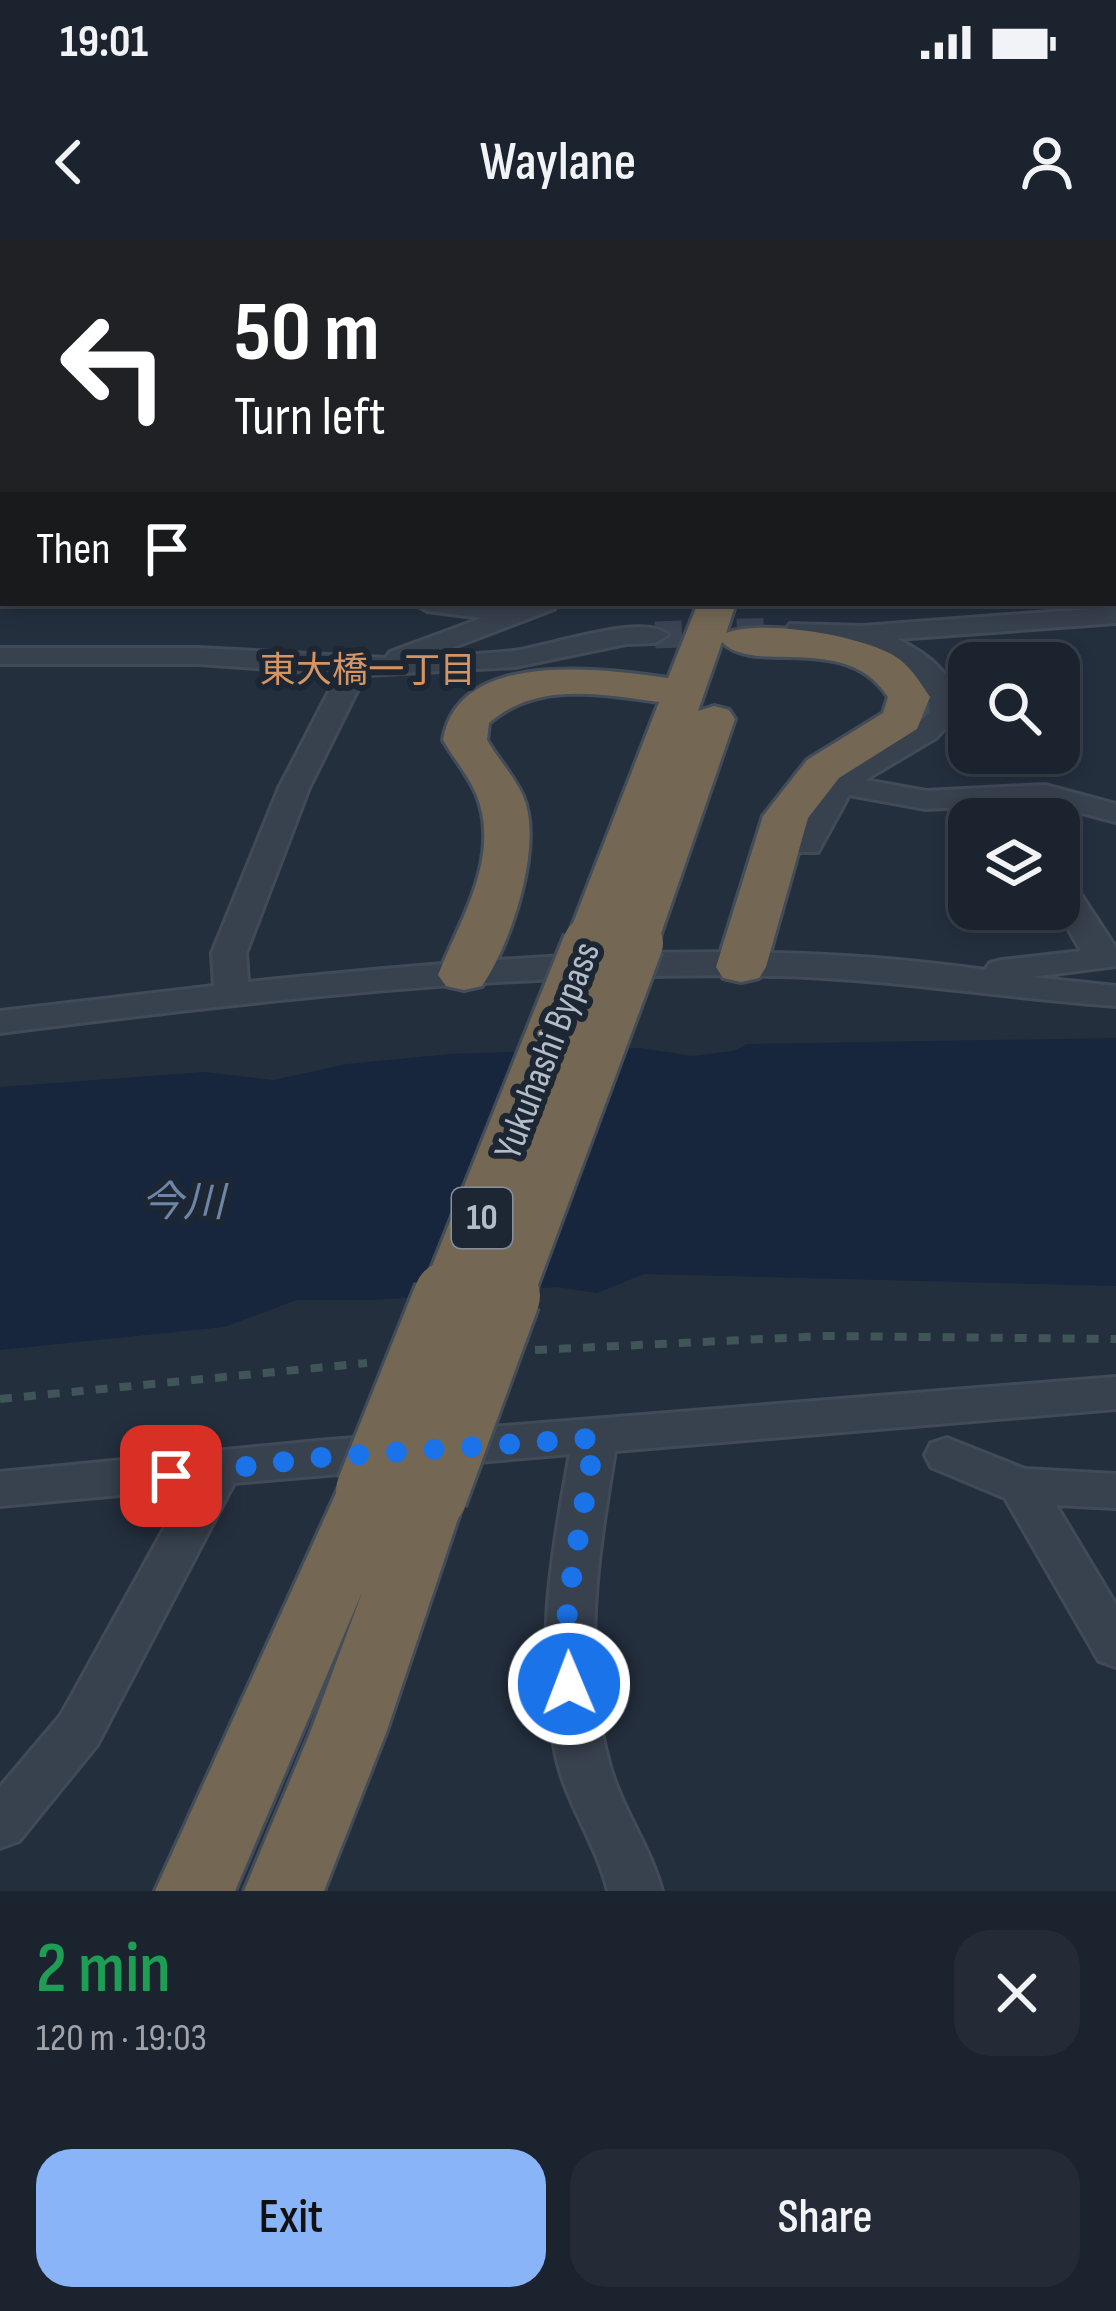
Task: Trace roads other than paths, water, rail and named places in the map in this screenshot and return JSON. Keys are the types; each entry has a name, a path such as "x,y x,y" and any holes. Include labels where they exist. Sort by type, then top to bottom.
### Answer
{"highway":[{"name":"Yukuhashi Bypass","path":"613,943 685,693 737,615"},
{"name":"Yukuhashi Bypass","path":"195,1891 402,1493 737,615"},
{"path":"737,615 893,671 909,697 902,720 823,769 786,815 741,967"},
{"path":"464,975 508,858 509,832 502,800 465,740 468,719 505,694 560,682 685,693"},
{"name":"Yukuhashi Bypass","path":"284,1891 348,1733 402,1493"}],"street":[{"path":"451,606 514,614"},
{"path":"232,992 230,953 294,788 371,667 537,606"},
{"path":"799,630 863,634 1116,615"},
{"path":"807,845 824,807 842,785 860,770 910,745 932,729 944,712 946,692 932,672 863,634"},
{"path":"0,656 199,656 371,667 515,659 626,636 655,635"},
{"path":"842,785 926,800 1045,794 1116,812"},
{"path":"1080,902 1110,957"},
{"path":"968,976 1110,957"},
{"path":"1099,995 1084,982 1110,957"},
{"path":"0,1022 232,992 464,975 741,967 968,976 1099,995"},
{"path":"0,1489 76,1486 313,1458 1116,1393"},
{"path":"595,1438 567,1606 569,1684 584,1766 635,1891"},
{"path":"946,1455 1021,1486 1116,1491"},
{"path":"0,1825 79,1730 218,1471"},
{"path":"1021,1486 1116,1647"}],"water":[{"name":"今川","path":"1116,1038 1116,1286 644,1274 597,1293 557,1287 373,1300 297,1300 224,1327 0,1350 0,1087 204,1072 273,1080 347,1064 450,1054 640,1048 693,1056 733,1051 747,1044"}],"tunnel":[{"path":"655,635 777,631"}],"district":[{"name":"東大橋一丁目","path":"368,671"}]}
